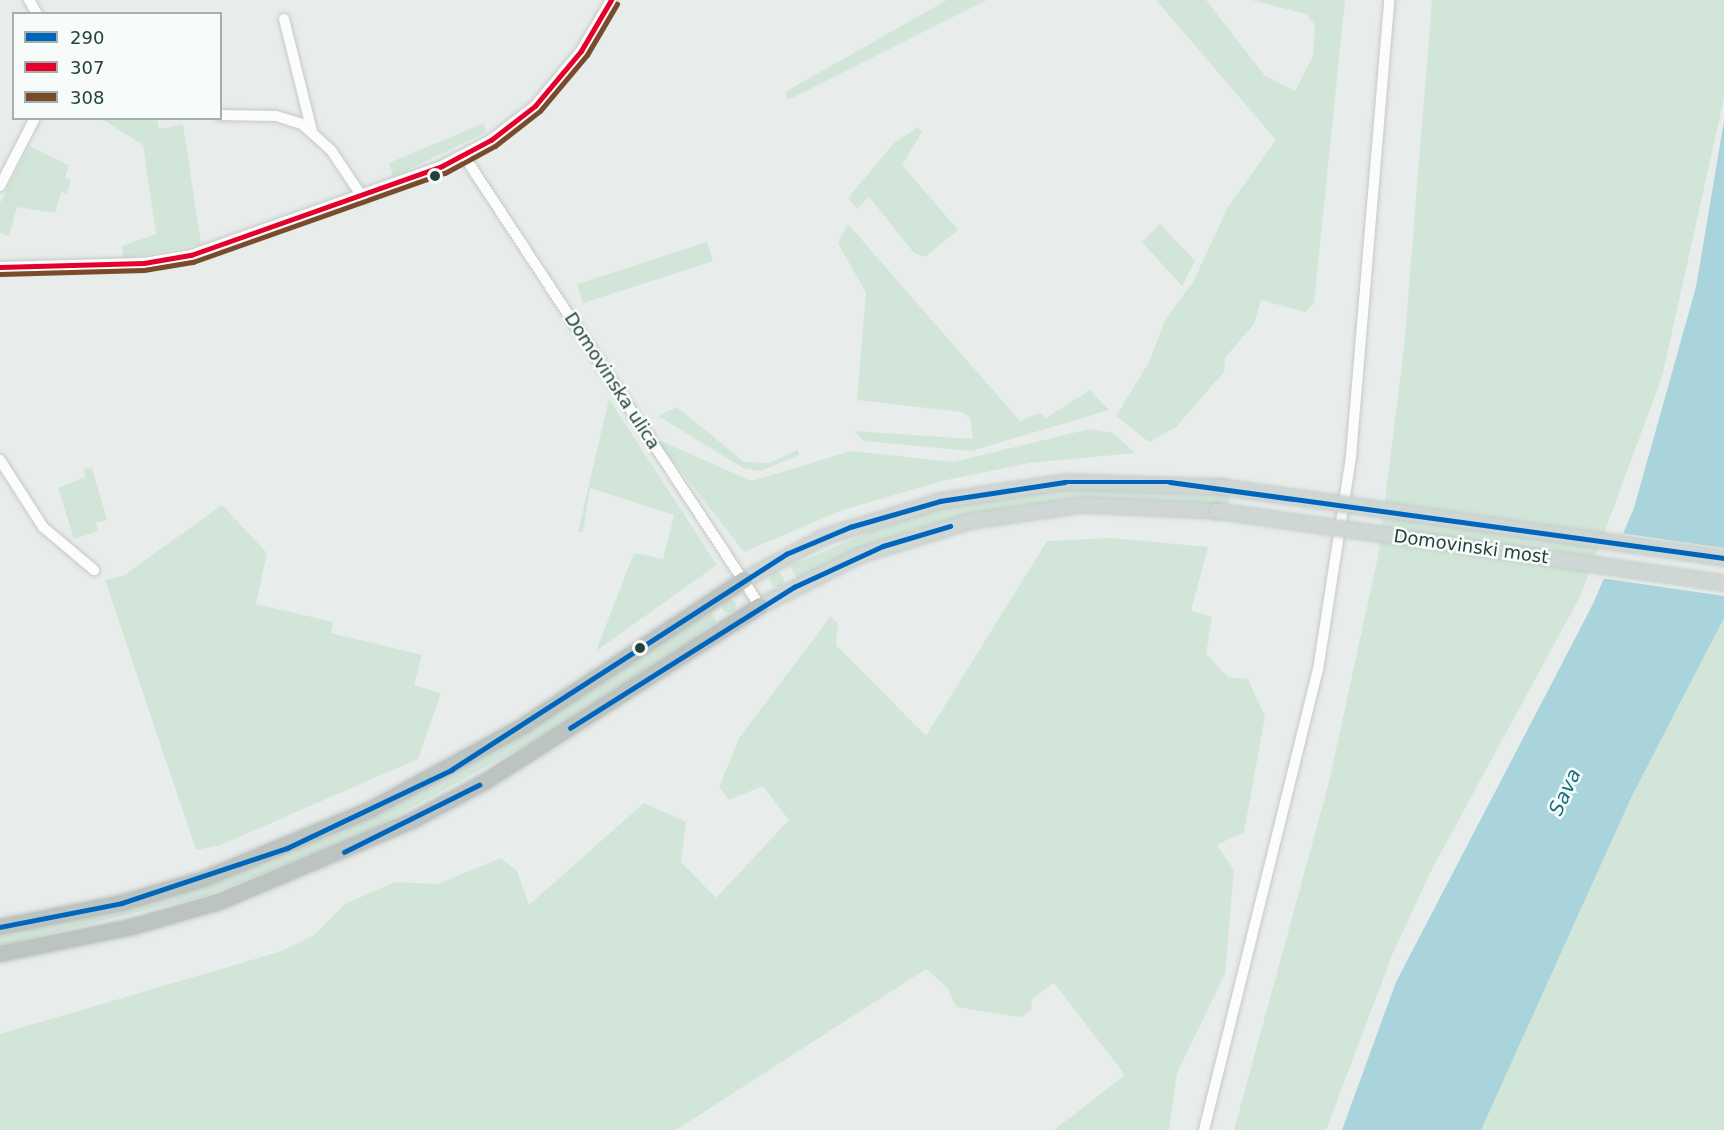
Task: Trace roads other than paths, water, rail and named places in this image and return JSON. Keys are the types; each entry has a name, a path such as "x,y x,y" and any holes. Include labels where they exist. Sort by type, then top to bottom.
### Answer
{"highway":[{"path":"0,927 123,903 204,879 370,810 525,725 744,580"},
{"path":"0,954 101,935 219,902 391,831 488,780 760,606"}],"main road":[{"name":"Domovinski most","path":"744,580 824,537 940,501 1076,482 1221,487 1724,558"},
{"name":"Domovinski most","path":"760,606 861,555 971,521 1084,505 1217,511 1724,583"}],"street":[{"path":"0,267 175,258 363,198 464,156 535,106 581,51 611,0"},
{"path":"1204,1130 1318,670 1351,456 1389,0"},
{"path":"284,19 312,131 363,198"},
{"path":"222,115 276,116 312,131"},
{"path":"0,186 34,120"},
{"name":"Domovinska ulica","path":"464,156 760,606"},
{"path":"0,460 43,527 94,570"}],"water":[{"name":"Sava","path":"1724,121 1724,618 1632,796 1481,1130 1342,1130 1396,982 1593,604 1634,508 1696,287"}]}
